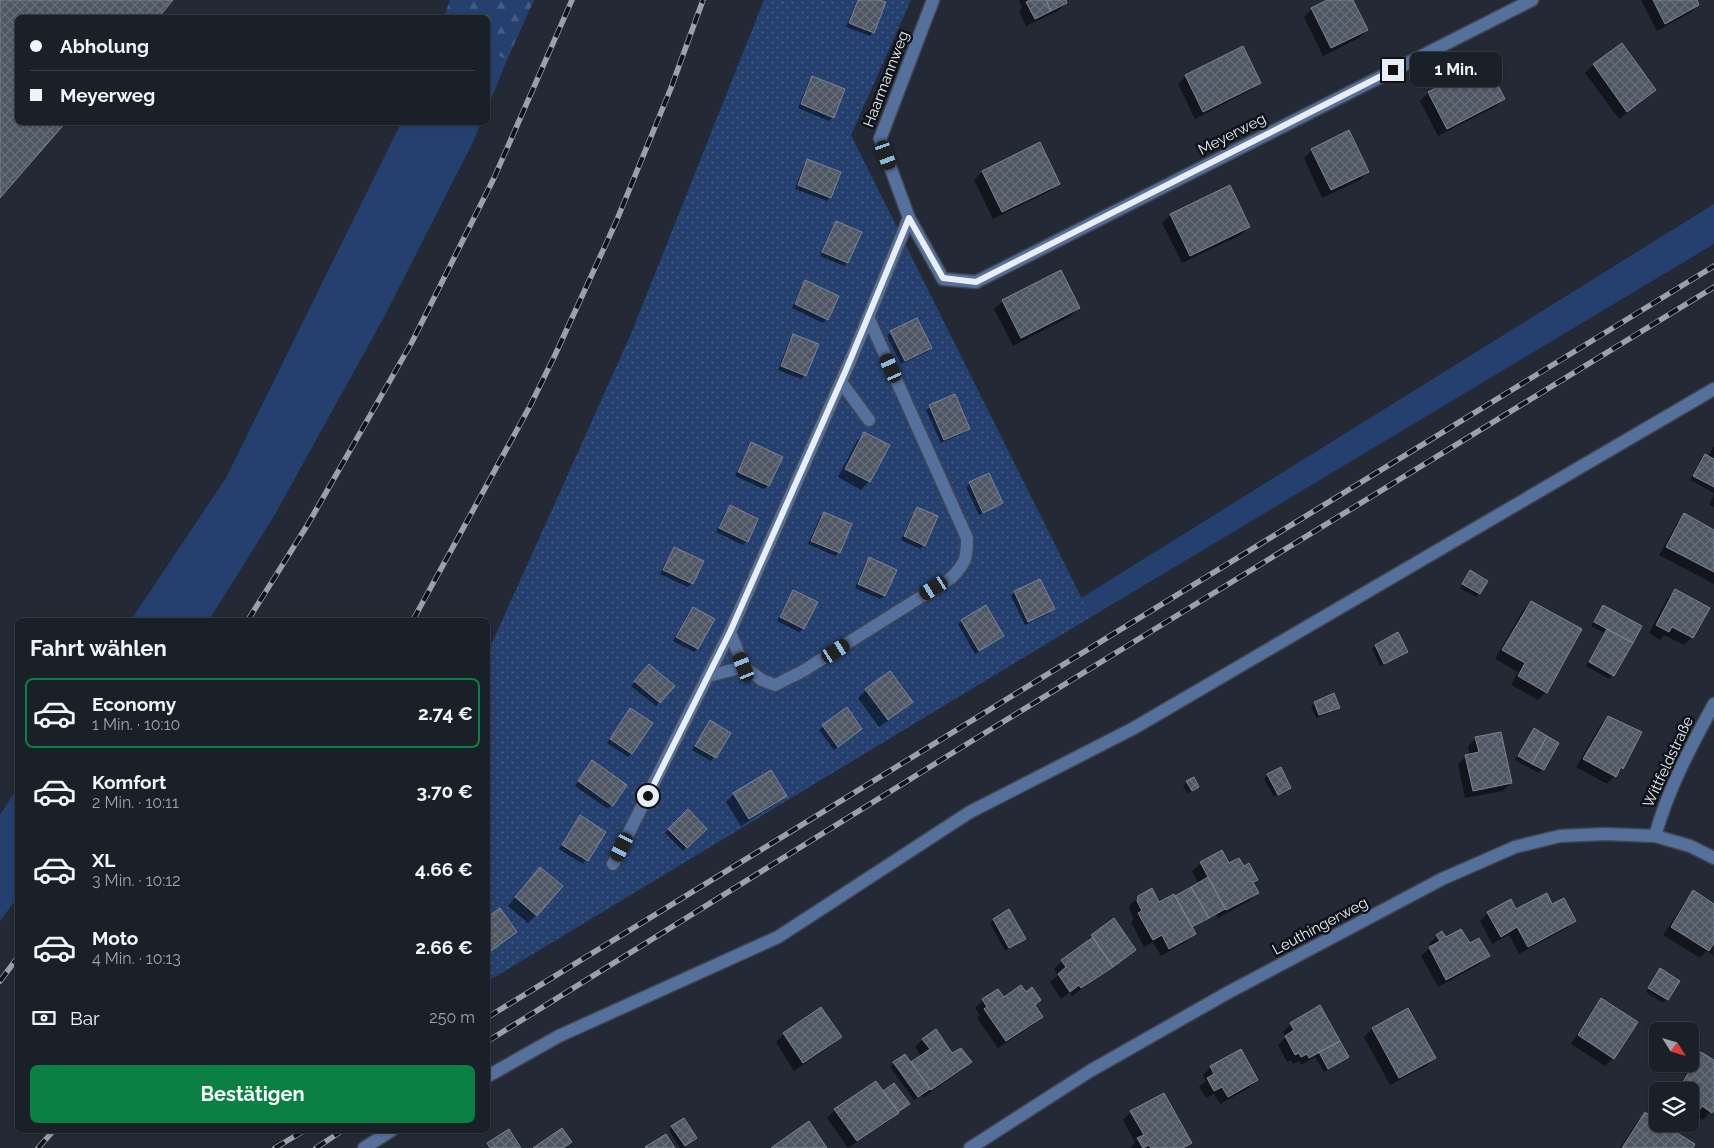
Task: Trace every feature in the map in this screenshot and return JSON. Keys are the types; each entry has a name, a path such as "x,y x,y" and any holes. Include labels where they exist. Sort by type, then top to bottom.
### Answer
{"street":[{"name":"Haarmannweg","path":"933,0 880,139 909,218 943,278"},
{"name":"Meyerweg","path":"943,278 976,282 1532,0"},
{"path":"613,864 730,632 841,382 909,218"},
{"path":"730,632 744,667 762,680 775,685 802,671 951,578 965,563 968,538 868,317"},
{"path":"841,382 869,420"},
{"path":"490,1075 559,1036 778,937 970,812 1134,728 1714,389"},
{"path":"708,676 744,667"},
{"name":"Wittfeldstraße","path":"1655,836 1663,808 1714,704"},
{"name":"Leuthingerweg","path":"970,1148 1090,1071 1229,992 1442,879 1515,847 1560,836 1604,834 1655,836 1690,846 1714,858"},
{"path":"364,1148 387,1133"}],"green space":[{"path":"450,0 534,0 507,60 490,51 490,15 445,15"},
{"path":"764,0 911,0 851,135 1091,617 490,980 490,648 631,334"},
{"path":"490,51 507,60 490,102"},
{"path":"400,125 480,125 383,319 274,516 210,618 132,618 226,478"},
{"path":"1714,204 1714,244 1091,617 1081,598"},
{"path":"15,792 15,901 0,921 0,815"}],"building":[{"path":"0,0 173,0 160,15 15,15 15,125 63,125 0,198"},
{"path":"858,0 880,0 886,2 874,33 849,23"},
{"path":"1030,0 1046,0 1051,11 1035,19 1026,2"},
{"path":"1046,0 1066,0 1067,3 1051,11"},
{"path":"1327,0 1353,0 1368,30 1331,48 1311,8"},
{"path":"1653,0 1697,0 1699,5 1665,24"},
{"path":"1622,43 1656,90 1627,112 1593,64"},
{"path":"1243,46 1261,83 1203,112 1185,75"},
{"path":"1486,62 1505,99 1447,129 1428,92"},
{"path":"812,76 845,89 834,118 801,104"},
{"path":"1349,130 1369,172 1331,190 1311,149"},
{"path":"1040,142 1060,184 1002,212 982,171"},
{"path":"807,159 841,172 831,198 798,185"},
{"path":"1230,185 1250,227 1190,256 1170,214"},
{"path":"836,221 862,232 848,263 822,252"},
{"path":"1061,270 1080,308 1021,338 1002,300"},
{"path":"805,280 839,296 828,320 795,304"},
{"path":"917,318 932,348 905,361 890,331"},
{"path":"793,334 819,344 806,376 781,366"},
{"path":"955,394 970,429 944,440 929,405"},
{"path":"864,432 890,445 870,482 845,469"},
{"path":"751,442 783,457 769,486 738,472"},
{"path":"1705,454 1714,459 1714,487 1693,476"},
{"path":"989,473 1003,503 983,513 969,482"},
{"path":"730,505 758,519 748,542 719,528"},
{"path":"917,507 938,516 925,546 904,536"},
{"path":"824,512 852,524 840,553 811,541"},
{"path":"1684,513 1714,530 1714,572 1666,547"},
{"path":"674,547 704,561 693,584 663,570"},
{"path":"869,557 897,570 885,596 858,584"},
{"path":"1470,570 1488,581 1480,594 1462,584"},
{"path":"1040,579 1055,609 1028,622 1014,591"},
{"path":"1675,589 1710,608 1693,638 1672,627 1669,632 1656,625"},
{"path":"793,590 818,602 804,629 780,617"},
{"path":"1531,601 1582,629 1547,693 1518,676 1525,663 1502,650"},
{"path":"986,605 1004,636 979,651 961,620"},
{"path":"1603,605 1642,626 1633,643 1594,622"},
{"path":"693,607 715,619 698,649 676,637"},
{"path":"1607,629 1633,643 1614,676 1589,662"},
{"path":"1398,632 1408,652 1384,664 1375,645"},
{"path":"649,664 675,686 660,703 634,681"},
{"path":"890,671 913,702 888,720 865,689"},
{"path":"1334,693 1340,708 1319,715 1314,702"},
{"path":"847,707 862,729 838,747 822,725"},
{"path":"630,708 653,723 632,754 610,739"},
{"path":"1608,716 1642,732 1623,769 1621,767 1616,777 1583,759"},
{"path":"710,720 731,733 716,758 695,746"},
{"path":"1534,728 1547,736 1532,764 1518,756"},
{"path":"1501,732 1512,783 1473,791 1465,755 1479,752 1475,737"},
{"path":"1547,736 1559,743 1544,770 1532,764"},
{"path":"592,760 627,785 613,806 578,781"},
{"path":"1281,767 1291,788 1278,795 1267,774"},
{"path":"771,770 787,796 749,819 733,793"},
{"path":"1194,777 1199,787 1192,791 1186,781"},
{"path":"688,809 707,829 687,848 668,829"},
{"path":"580,815 606,832 588,861 562,845"},
{"path":"1222,850 1229,863 1239,858 1244,866 1249,863 1258,880 1253,882 1259,893 1226,910 1200,862"},
{"path":"540,867 563,886 537,916 515,897"},
{"path":"1208,877 1225,909 1209,918 1191,887"},
{"path":"1191,887 1209,918 1192,927 1175,896"},
{"path":"1152,888 1159,902 1174,894 1196,934 1169,949 1162,935 1153,940 1138,913 1142,911 1137,901 1138,896"},
{"path":"1693,890 1714,904 1714,943 1709,951 1671,927"},
{"path":"1547,893 1552,904 1564,898 1576,921 1528,947 1517,927 1501,937 1487,912 1511,899 1516,909"},
{"path":"500,908 517,932 491,951 490,950 490,916"},
{"path":"1009,909 1026,939 1009,948 993,919"},
{"path":"1114,918 1136,950 1113,967 1091,935"},
{"path":"1461,929 1470,943 1479,938 1490,956 1446,980 1429,947 1440,941 1436,935 1442,931 1446,937"},
{"path":"1093,937 1113,967 1081,988 1079,985 1070,992 1058,974 1066,967 1061,960"},
{"path":"1660,968 1680,981 1668,1000 1648,988"},
{"path":"1021,985 1026,992 1032,987 1041,1000 1035,1005 1043,1017 1006,1041 984,1009 987,1007 982,999 998,989 1004,997"},
{"path":"1601,998 1638,1022 1614,1059 1578,1035"},
{"path":"1320,1005 1340,1041 1309,1058 1307,1054 1301,1057 1299,1053 1295,1055 1285,1036 1294,1030 1290,1023"},
{"path":"821,1007 842,1037 803,1063 783,1033"},
{"path":"1408,1008 1436,1058 1399,1078 1372,1028"},
{"path":"936,1029 952,1053 961,1048 972,1062 931,1090 911,1062 930,1049 922,1039"},
{"path":"1340,1041 1349,1057 1328,1069 1319,1052"},
{"path":"1241,1049 1258,1080 1228,1097 1222,1087 1214,1091 1207,1078 1214,1074 1210,1066"},
{"path":"1701,1052 1714,1060 1714,1110 1712,1113 1702,1106 1699,1110 1699,1082 1683,1082 1689,1072 1699,1072 1699,1055"},
{"path":"905,1054 930,1089 918,1097 893,1062"},
{"path":"876,1081 899,1113 857,1141 834,1109"},
{"path":"894,1083 910,1104 898,1112 883,1091"},
{"path":"1164,1093 1192,1143 1183,1148 1151,1148 1149,1145 1143,1148 1137,1138 1144,1135 1130,1111"},
{"path":"1645,1112 1649,1115 1649,1132 1676,1132 1695,1144 1693,1148 1622,1148"},
{"path":"684,1118 697,1138 685,1146 671,1126"},
{"path":"809,1121 827,1148 771,1148"},
{"path":"562,1128 572,1142 563,1148 533,1148"},
{"path":"509,1129 521,1148 490,1148 487,1143"},
{"path":"666,1134 675,1148 645,1147"}],"railway":[{"path":"249,618 308,524 412,342 494,178 572,0"},
{"path":"414,618 530,406 555,355 616,222 671,88 703,0"},
{"path":"490,1016 1714,266"},
{"path":"490,1040 962,747 1714,287"},
{"path":"0,981 15,961"},
{"path":"38,1148 51,1133"},
{"path":"275,1148 300,1133"},
{"path":"316,1148 338,1133"}],"route":[{"path":"648,796 730,632 846,370 909,218 943,278 976,282 1393,70"}]}
